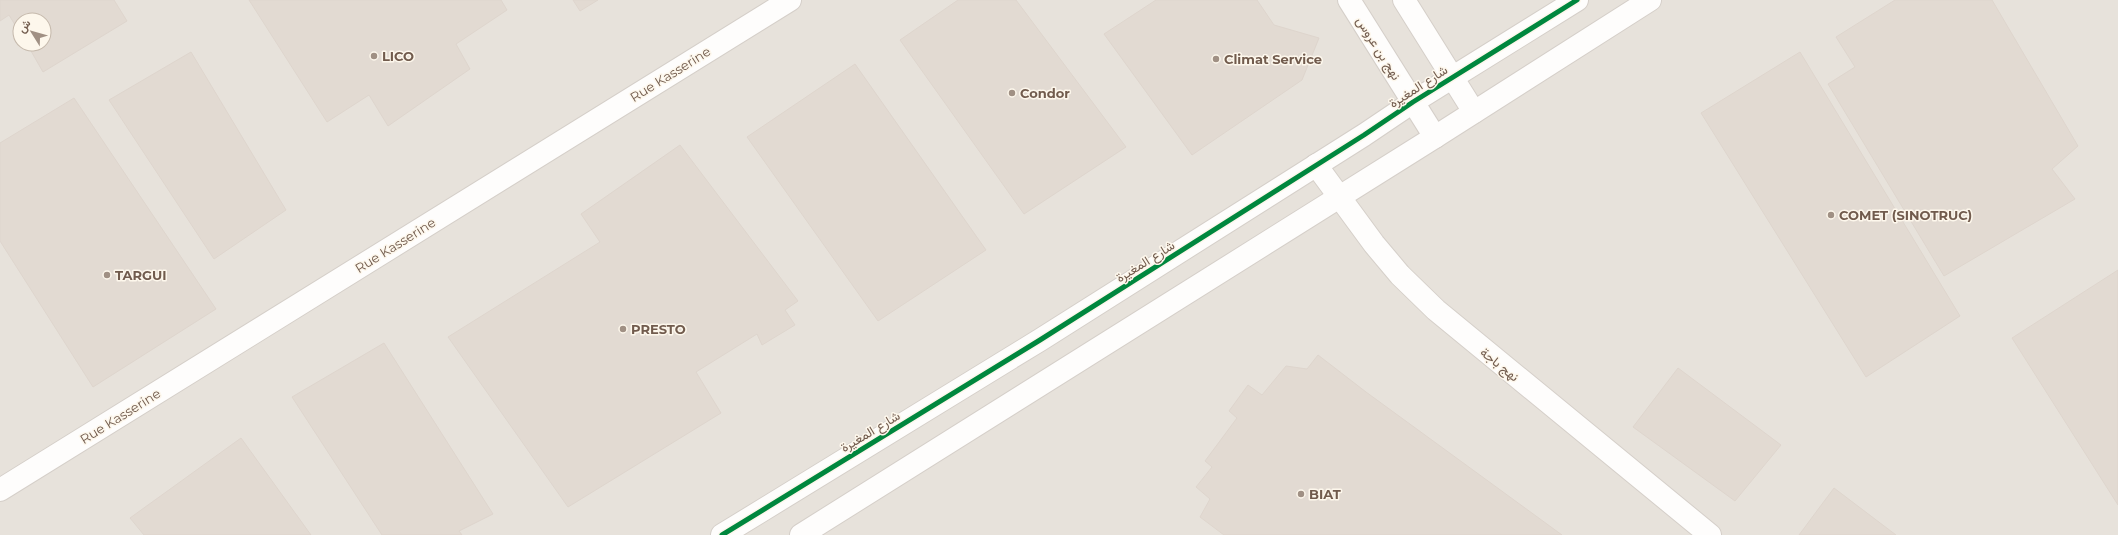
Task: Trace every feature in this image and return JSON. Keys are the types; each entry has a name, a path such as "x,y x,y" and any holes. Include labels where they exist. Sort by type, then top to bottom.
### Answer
{"street":[{"name":"Rue Kasserine","path":"0,490 790,0"},
{"name":"نهج بن عروس","path":"1349,0 1435,137"},
{"path":"1404,0 1474,112"},
{"name":"شارع المغيرة","path":"722,535 1040,340 1452,77 1577,0"},
{"path":"801,535 1435,137 1650,0"},
{"name":"نهج باجة","path":"1316,165 1338,197 1378,249 1400,275 1436,310 1710,535"}],"shaded area":[{"path":"0,0 2118,0 2118,535 0,535"}],"building":[{"path":"0,0 114,0 127,21 43,72 32,52 52,52 52,12 12,12 12,20 9,15 0,21"},
{"name":"LICO","path":"249,0 501,0 507,10 456,44 470,69 388,126 369,95 327,122"},
{"path":"573,0 598,0 580,11"},
{"name":"Condor","path":"958,0 1016,0 1126,147 1024,214 900,40"},
{"name":"Climat Service","path":"1156,0 1257,0 1274,25 1319,38 1302,80 1192,155 1104,34"},
{"path":"1895,0 1992,0 2078,146 2052,169 2075,199 1944,276 1828,84 1855,67 1836,37"},
{"path":"191,52 286,210 214,259 109,100"},
{"name":"COMET (SINOTRUC)","path":"1800,52 1960,316 1866,377 1701,113"},
{"path":"855,64 986,250 878,321 747,137"},
{"name":"TARGUI","path":"74,98 216,309 93,387 0,241 0,143"},
{"name":"PRESTO","path":"680,145 798,301 785,310 795,325 762,345 757,334 696,372 721,413 568,507 448,337 600,242 581,214"},
{"path":"2118,270 2118,505 2012,338"},
{"path":"384,343 493,514 459,531 462,535 382,535 292,397"},
{"path":"1318,355 1366,392 1562,535 1224,535 1200,517 1210,499 1196,487 1212,467 1205,461 1237,418 1229,411 1248,385 1262,395 1286,366 1307,369"},
{"path":"1678,368 1781,445 1735,501 1633,427"},
{"path":"241,438 311,535 144,535 130,518"},
{"path":"1834,488 1896,535 1799,535"}],"cycle path":[{"path":"722,535 1040,340 1364,135 1413,102 1577,0"}],"place":[{"name":"LICO","path":"374,56"},
{"name":"Climat Service","path":"1216,59"},
{"name":"Condor","path":"1012,93"},
{"name":"COMET (SINOTRUC)","path":"1831,215"},
{"name":"TARGUI","path":"107,275"},
{"name":"PRESTO","path":"623,329"},
{"name":"BIAT","path":"1301,494"}]}
